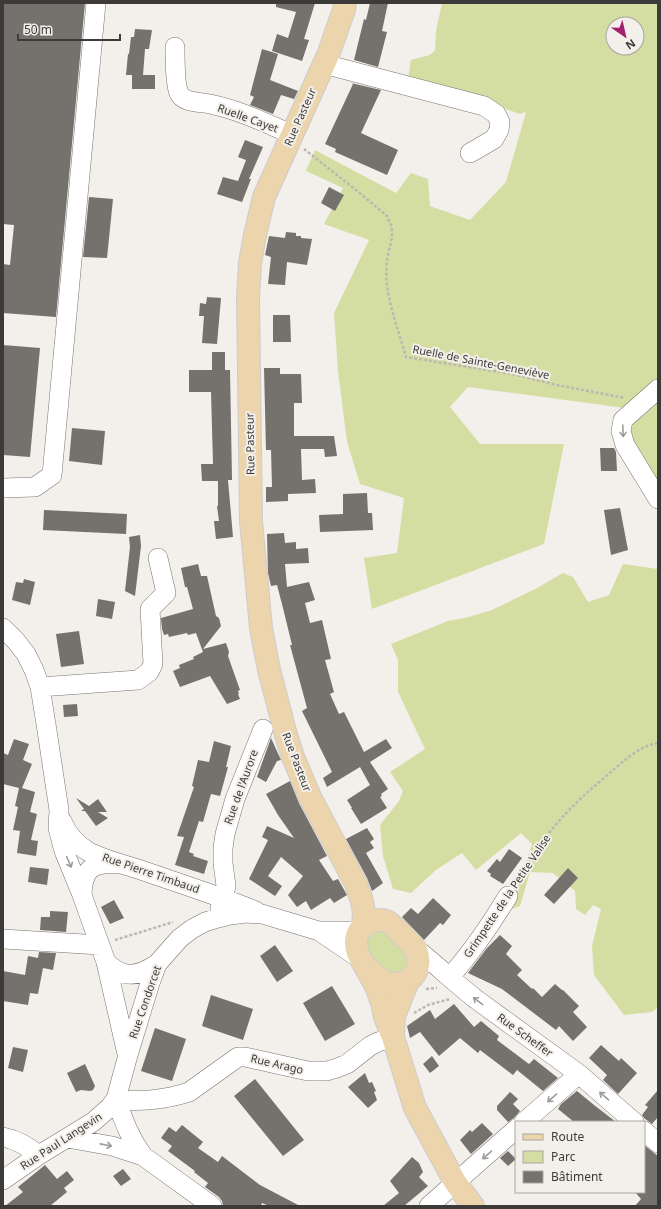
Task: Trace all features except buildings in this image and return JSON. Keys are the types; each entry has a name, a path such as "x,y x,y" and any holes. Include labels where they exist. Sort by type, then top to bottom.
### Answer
{"main road":[{"name":"Rue Pasteur","path":"345,3 344,10 324,64 264,197 255,235 250,263 248,297 251,521 261,628 276,698 293,757 310,797 356,884 363,904 364,917 361,928"},
{"name":"Rue Pasteur","path":"356,884 390,923"},
{"path":"393,1026 416,985 418,957 416,949 390,923 379,920 361,928 357,935 356,948 376,986 385,1017 393,1026 415,1108 455,1182 473,1206"},
{"path":"364,964 384,982 416,985"}],"street":[{"path":"3,488 35,487 52,475 96,3"},
{"name":"Ruelle Cayet","path":"175,47 177,85 179,93 182,97 192,101 234,110 293,135"},
{"path":"324,64 484,106 496,114 500,122 499,130 494,139 470,153"},
{"path":"658,389 623,420 621,431 625,445 658,499"},
{"path":"40,687 138,680 149,672 153,664 150,609 166,593 158,558"},
{"name":"Rue Pierre Timbaud","path":"3,628 26,654 40,687 59,810 64,826 70,836 89,852 223,897 262,914"},
{"name":"Rue de l'Aurore","path":"218,918 226,886 223,848 225,834 235,800 263,729"},
{"name":"Rue Pierre Timbaud","path":"59,810 58,828 64,851 82,895 103,954 128,1055"},
{"path":"82,895 82,883 87,872 93,867 106,863 124,865"},
{"name":"Grimpette de la Petite Valise","path":"446,983 468,956 508,896"},
{"name":"Rue Condorcet","path":"116,1099 128,1055 157,964 180,938 192,929 205,922 230,915 246,913 262,914 319,932 364,964"},
{"name":"Rue Condorcet","path":"319,932 361,928"},
{"path":"3,939 103,954 118,972 128,974 148,970 157,964"},
{"name":"Rue Scheffer","path":"416,949 446,983 461,988 579,1074 633,1121"},
{"name":"Rue Arago","path":"116,1099 128,1102 181,1095 189,1092 238,1057 245,1057 308,1071 327,1071 347,1064 370,1046 378,1042 393,1026"},
{"path":"525,1121 579,1074"},
{"path":"116,1099 128,1132 134,1144 143,1156 212,1206"},
{"name":"Rue Paul Langevin","path":"3,1180 38,1155 81,1130 104,1114 116,1099"},
{"path":"429,1206 515,1130"},
{"path":"645,1132 658,1143"},
{"path":"3,1138 22,1143 38,1155"},
{"path":"68,1138 112,1146 143,1156"}],"path":[{"name":"Ruelle de Sainte-Geneviève","path":"282,157 295,163 303,148 387,216 390,222 392,235 386,263 387,289 406,357 512,374 557,385 644,402"},
{"name":"Grimpette de la Petite Valise","path":"508,896 532,857 553,828 574,804 639,749 658,743"},
{"path":"103,954 178,921"},
{"path":"416,985 435,988 446,983"},
{"path":"393,1026 428,1005 456,996"}],"green space":[{"path":"442,3 658,3 658,384 632,409 468,387 450,407 480,444 564,444 544,544 372,609 364,558 397,553 404,498 360,484 347,442 338,371 334,313 369,240 324,224 343,188 306,171 315,150 396,193 411,173 428,179 430,206 470,220 506,182 526,112 520,114 473,97 407,84 411,60 430,55 435,50 436,31"},
{"path":"658,399 658,490 626,427"},
{"path":"623,564 658,569 658,1007 652,1012 624,1015 594,975 592,946 601,909 593,905 585,915 576,909 575,891 553,873 530,872 520,906 511,909 532,844 521,833 476,870 462,853 436,870 411,893 393,889 383,856 380,825 399,801 403,791 390,772 425,749 398,692 398,660 391,644 448,621 469,617 492,610 537,588 563,573 573,577 588,602 609,595"},
{"path":"380,925 412,954 410,968 393,979 369,961 365,931"}]}
